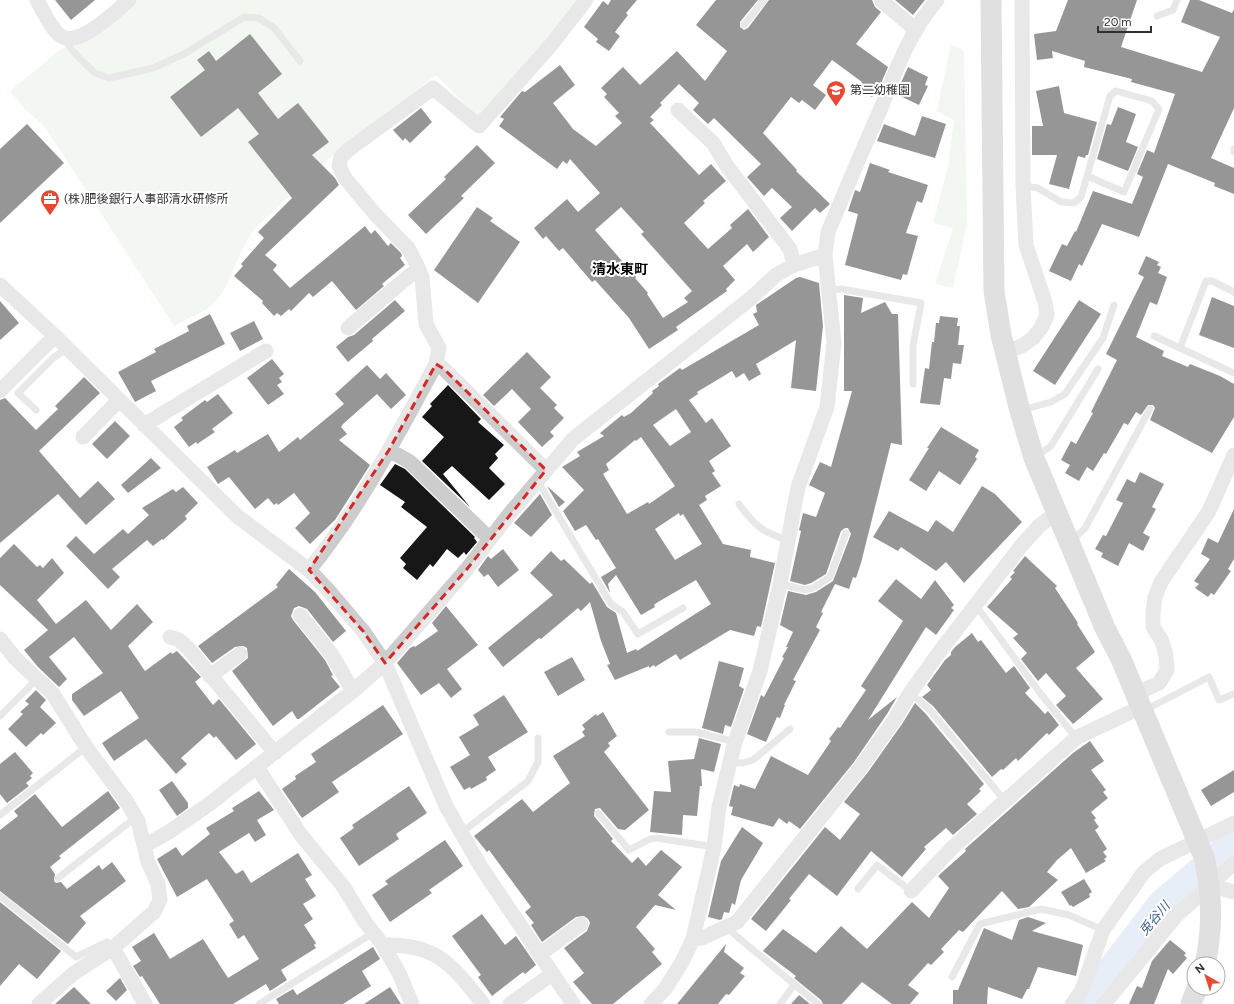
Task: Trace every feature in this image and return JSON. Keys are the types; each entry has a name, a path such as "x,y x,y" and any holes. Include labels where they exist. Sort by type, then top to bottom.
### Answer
{"street":[{"path":"37,0 60,36 66,39 89,34 129,0"},
{"path":"309,570 324,551 389,450 436,364 439,348 426,324 422,277 408,248 375,214 346,178 339,166 341,157 348,150 433,88 479,126 551,45 586,0"},
{"path":"881,0 916,30"},
{"path":"651,1004 665,988 682,962 693,939 714,847 719,807 735,742 760,671 780,584 798,487 827,407 834,343 830,290 825,255 828,232 898,65 916,30 938,0"},
{"path":"991,0 994,291 1004,352 1034,458 1069,544 1202,849 1210,882 1210,941 1207,956"},
{"path":"1004,352 1022,346 1033,338 1041,328 1047,315 1045,302 1026,245 1023,186 1022,0"},
{"path":"678,110 713,143 727,166 790,249 794,265"},
{"path":"144,846 169,832 201,810 275,753 385,663 467,569 542,475 573,439 750,299 776,275 794,265 825,255"},
{"path":"348,328 410,275 419,270"},
{"path":"0,285 56,336 237,516 309,570 363,631 385,663 446,806 461,833 481,867 573,1004"},
{"path":"0,391 56,336"},
{"path":"144,425 266,351"},
{"path":"436,364 444,369 542,475"},
{"path":"83,437 119,400"},
{"path":"389,450 410,462 490,539"},
{"path":"910,891 953,848 1076,738 1140,704 1159,683 1167,670 1162,641 1153,627 1155,597 1161,582 1209,511 1234,455"},
{"path":"693,939 702,938 737,922 837,799 895,719 910,693 974,606 1039,526 1056,513"},
{"path":"300,615 332,654 352,691"},
{"path":"170,637 179,640 187,647 275,753"},
{"path":"0,639 15,658 53,694 86,747 127,802 138,821 148,862 158,884 160,900 154,912 113,948 74,973 39,1004"},
{"path":"210,676 240,654"},
{"path":"257,767 301,835 343,886 373,933 383,945 399,973 412,1004"},
{"path":"1072,1004 1082,990 1103,930 1144,872 1160,858 1202,849 1234,823"},
{"path":"1104,1004 1176,916 1210,882 1234,863"},
{"path":"1210,882 1234,892"},
{"path":"539,955 581,924"},
{"path":"383,945 404,944 428,951 447,962 483,1004"},
{"path":"113,948 145,1004"},
{"path":"510,1004 552,974"}],"lane":[{"path":"744,25 764,0"},
{"path":"1157,16 1173,10 1176,0"},
{"path":"66,39 71,49 95,73 109,78 153,68 184,54 244,17 259,18 274,28 300,62"},
{"path":"1023,186 1038,188 1061,202 1074,203 1081,197 1086,176 1110,96 1116,92 1152,101 1159,109 1124,192 1086,176"},
{"path":"1180,348 1206,280 1212,281 1234,292"},
{"path":"830,290 841,289 921,303 913,346 913,384"},
{"path":"1020,411 1051,402 1065,394 1103,338 1114,305"},
{"path":"1154,336 1234,374"},
{"path":"36,410 18,393 53,358 68,348"},
{"path":"1034,458 1051,446 1098,369"},
{"path":"1069,544 1085,528 1150,409"},
{"path":"542,475 611,604 623,612 638,634 683,608"},
{"path":"739,504 757,526 767,534 787,540"},
{"path":"780,584 805,590 813,588 830,577 846,533"},
{"path":"974,606 983,615 1040,693 1076,738"},
{"path":"1140,704 1209,678 1220,700 1234,694"},
{"path":"0,716 37,679"},
{"path":"910,693 929,709 1006,802"},
{"path":"730,762 743,763 753,760 790,729"},
{"path":"669,732 696,732 735,742"},
{"path":"461,833 528,781 538,762 538,738"},
{"path":"0,815 86,747"},
{"path":"598,814 629,850 650,839 657,838 714,847"},
{"path":"58,878 131,821 138,821"},
{"path":"858,889 877,865 910,891"},
{"path":"0,896 76,957 107,942 113,948"},
{"path":"952,977 980,924 1041,909 1069,915 1103,930"},
{"path":"728,927 734,934 818,1004"},
{"path":"259,1004 373,933"},
{"path":"780,1004 794,985"}],"highlighted area":[{"path":"436,364 444,369 546,470 467,569 385,663 363,631 309,570 389,450"}],"shaded area":[{"path":"137,0 579,0 554,35 478,117 436,75 330,158 255,228 244,247 225,288 212,305 174,326 45,127 26,110 10,91 61,49 95,35"},
{"path":"951,44 964,50 967,225 953,288 935,284 953,228 933,223 948,166 954,120 937,111"}],"building":[{"path":"55,0 95,0 71,20"},
{"path":"611,0 637,0 626,13 628,15 615,32 620,36 609,51 596,42 598,39 584,27 603,1 608,5"},
{"path":"716,0 758,0 740,22 740,27 744,30 748,28 769,0 872,0 875,7 881,12 856,44 888,67 879,88 872,97 858,87 862,82 832,60 813,85 826,95 815,110 802,100 799,103 791,97 763,133 797,170 796,171 830,204 820,213 815,208 792,231 780,218 792,207 772,188 764,196 747,177 761,164 714,118 708,124 693,110 699,103 679,84 660,103 662,105 650,117 654,120 650,123 699,175 711,164 726,181 703,201 705,203 684,223 708,249 732,228 730,225 748,209 769,237 753,252 747,244 723,266 735,280 726,289 727,291 676,327 678,330 649,349 629,318 595,280 592,282 563,248 559,251 546,236 543,239 534,228 567,199 578,212 600,193 570,159 567,164 563,161 557,169 499,126 504,119 500,117 522,91 525,92 560,65 575,85 553,103 573,129 596,146 622,123 615,116 619,113 604,97 607,94 601,88 623,67 640,85 677,51 705,81 727,51 696,25","holes":["621,207 644,232 641,234 692,291 684,298 688,302 663,318 647,294 648,293 635,278 636,277 595,230"]},
{"path":"895,0 925,0 913,15"},
{"path":"1068,0 1137,0 1121,47 1202,72 1220,37 1181,22 1190,0 1199,0 1232,13 1234,9 1234,108 1211,158 1234,168 1234,194 1214,186 1215,183 1168,164 1139,237 1102,224 1082,266 1079,264 1071,281 1049,271 1062,244 1067,246 1075,231 1076,232 1093,191 1132,204 1143,177 1137,174 1147,150 1154,153 1175,94 1131,82 1132,79 1084,67 1085,61 1052,51 1053,58 1037,60 1034,34 1056,31"},
{"path":"250,34 282,74 258,93 278,119 298,103 329,142 312,155 335,178 339,185 265,255 277,265 273,270 290,288 365,226 371,234 375,230 388,246 391,243 401,253 402,256 400,258 405,265 382,284 384,286 356,310 332,281 313,297 309,293 291,311 289,309 281,316 277,313 274,316 262,303 263,301 234,276 243,266 241,264 264,238 258,232 292,198 248,142 259,134 238,108 201,137 170,97 205,70 197,60 209,51 216,61"},
{"path":"908,67 928,77 925,85 928,86 919,105 896,94"},
{"path":"1059,86 1064,113 1097,122 1088,155 1086,155 1085,158 1078,156 1069,189 1049,184 1057,155 1032,155 1032,126 1043,126 1036,91"},
{"path":"1118,107 1136,114 1126,142 1138,147 1128,171 1097,159 1107,124 1111,125"},
{"path":"421,108 432,122 410,143 405,138 403,141 393,130"},
{"path":"922,116 946,124 935,158 877,141 884,124 915,136"},
{"path":"27,124 64,163 0,223 0,149"},
{"path":"477,145 495,163 461,196 464,198 426,234 408,215 446,179 444,177"},
{"path":"870,163 890,170 888,172 928,185 922,203 917,201 906,233 918,236 907,275 903,274 901,280 845,265 858,214 848,211 855,190 860,192"},
{"path":"477,207 493,218 490,221 520,242 478,303 434,270"},
{"path":"1146,256 1159,262 1157,265 1161,267 1158,273 1167,277 1157,305 1150,302 1136,337 1164,351 1162,356 1188,367 1190,364 1220,376 1234,384 1234,417 1212,453 1150,420 1155,408 1153,405 1148,405 1141,415 1136,412 1128,425 1124,423 1106,454 1104,453 1093,471 1087,467 1079,481 1065,473 1070,465 1061,460 1071,441 1076,444 1093,413 1091,412 1117,360 1106,354 1144,277 1138,274"},
{"path":"800,277 819,283 823,326 816,391 791,388 796,340 756,364 761,374 749,381 744,373 736,378 732,371 697,392 698,394 689,400 706,423 712,418 731,446 709,461 715,471 712,473 721,486 705,496 707,500 699,505 723,544 751,550 750,557 775,563 761,627 757,626 754,636 730,630 680,660 676,654 655,667 654,665 649,668 649,666 615,680 607,665 610,664 601,641 590,602 581,611 578,608 541,639 539,638 503,667 488,648 553,595 530,573 551,551 561,561 564,559 590,584 592,582 607,607 616,613 627,653 636,649 637,651 711,604 696,580 658,602 654,605 655,607 641,615 616,575 608,584 610,593 601,577 616,568 598,539 596,540 586,525 575,531 563,511 584,490 562,467 580,456 577,452 604,436 600,433 622,415 624,417 631,413 653,393 652,391 659,386 658,384 680,368 682,370 759,325 753,314 757,312 756,305 796,278","holes":["676,409 691,432 670,446 653,425","641,437 675,486 649,504 648,502 627,514 603,474 609,470 606,464 635,440 636,441","679,513 680,516 683,514 702,544 675,560 655,529"]},
{"path":"844,295 863,298 861,313 885,302 892,314 898,314 902,445 891,443 856,578 853,577 849,589 835,584 821,612 823,613 816,627 820,630 793,680 796,681 784,705 780,718 777,717 766,742 747,734 761,695 764,697 784,658 782,657 788,647 786,647 793,632 780,625 788,591 806,595 816,592 833,581 851,534 848,528 841,531 826,574 805,585 790,581 801,531 799,530 803,513 816,517 825,493 809,485 820,462 831,467 852,391 844,391"},
{"path":"1212,297 1234,306 1234,348 1199,335"},
{"path":"395,300 405,311 348,362 336,347 348,337 354,335"},
{"path":"1079,300 1101,314 1055,385 1033,371"},
{"path":"0,301 19,323 0,340"},
{"path":"210,314 225,344 151,381 156,391 135,402 118,372 156,352 154,349 189,331 187,326"},
{"path":"940,316 958,318 957,326 960,326 958,345 964,345 961,364 953,363 951,379 944,378 940,405 920,403 925,368 929,369 932,342 934,342 936,323 939,323"},
{"path":"254,321 263,339 240,351 230,333"},
{"path":"527,352 551,377 540,388 557,405 554,408 564,418 550,432 554,436 542,447 518,422 531,409 512,389 494,406 483,395"},
{"path":"272,359 284,374 279,378 282,382 277,385 284,394 268,405 247,378"},
{"path":"367,365 380,379 386,373 406,395 391,409 377,394 341,427 347,434 339,440 370,465 335,520 310,544 295,528 310,513 294,493 278,505 277,503 274,505 268,498 255,509 229,477 218,484 207,467 235,450 237,453 268,434 279,452 298,437 300,440 344,404 335,394"},
{"path":"84,377 100,393 39,451 80,498 98,481 115,499 86,525 58,494 0,543 0,400 5,398 36,430 58,409 55,406"},
{"path":"448,385 481,419 478,422 504,445 495,454 498,458 489,468 505,484 489,500 452,466 443,474 470,507 422,461 444,437 422,417 432,406 430,404"},
{"path":"218,394 233,413 212,429 215,432 197,444 196,442 189,447 174,427 183,420 181,418 205,400 207,402"},
{"path":"115,421 130,436 107,459 92,444"},
{"path":"941,427 979,450 975,457 977,459 960,485 939,471 926,491 909,480"},
{"path":"151,458 161,468 128,493 121,485"},
{"path":"395,464 405,469 475,537 474,538 477,542 466,555 464,552 458,558 447,549 433,567 430,564 417,580 403,568 406,564 400,558 427,527 401,507 405,502 380,485"},
{"path":"1140,472 1164,484 1152,507 1156,509 1143,533 1150,537 1143,551 1129,543 1118,566 1101,557 1103,553 1095,549 1103,535 1106,536 1123,503 1116,500 1127,479 1135,483"},
{"path":"547,486 565,502 559,507"},
{"path":"982,486 995,494 1022,522 964,583 946,562 936,571 901,547 898,551 873,537 889,511 928,532 936,520 953,532"},
{"path":"183,487 198,503 185,516 187,519 163,540 162,539 153,546 147,540 112,569 120,577 108,589 66,546 76,536 94,554 123,529 128,534 149,515 142,508 173,489 176,492"},
{"path":"540,494 552,515 531,537 514,523"},
{"path":"1234,509 1234,559 1228,569 1231,571 1214,595 1211,593 1208,597 1195,588 1199,584 1194,581 1210,559 1201,554 1208,538 1218,543"},
{"path":"14,544 37,567 40,565 43,568 52,558 64,573 37,600 56,624 86,600 111,630 137,604 153,622 128,646 145,671 171,652 172,654 177,651 201,677 195,682 213,705 219,699 256,744 236,760 216,736 214,738 209,733 181,758 187,764 176,774 146,739 114,761 102,743 139,718 121,691 84,716 72,700 72,694 103,673 74,637 49,657 67,679 59,687 38,667 24,650 48,630 0,585 0,558"},
{"path":"503,549 519,570 498,587 488,574 484,577 478,570 488,556 491,559"},
{"path":"1025,556 1057,586 1055,588 1095,652 1076,668 1103,699 1073,724 1056,705 1066,696 1046,673 1038,681 1021,659 1027,653 1013,638 1018,634 987,607 1012,579 1010,577 1015,572 1013,571"},
{"path":"289,569 315,592 346,631 333,642 307,609 299,606 294,608 291,616 293,620 325,660 333,675 331,676 340,687 299,719 297,719 292,711 273,726 232,671 248,658 247,648 243,646 235,647 212,663 198,646 278,587 276,585"},
{"path":"896,579 921,599 935,580 954,605 951,608 954,610 936,635 926,627 868,720 897,697 854,762 800,829 789,821 787,824 779,818 773,827 731,815 733,807 729,806 734,785 739,787 740,784 755,789 771,756 808,775 831,741 829,739 838,727 840,728 866,690 861,686 903,621 878,601"},
{"path":"446,606 478,645 447,669 462,689 451,698 439,683 421,695 397,663 410,648 415,647 438,631 432,623"},
{"path":"972,633 978,642 981,640 1006,673 1014,666 1030,688 1025,693 1045,714 1048,711 1059,725 1049,735 1047,733 1018,761 1016,758 1003,770 1001,769 992,777 933,706 922,697 931,690 927,685 945,660 951,655 951,652"},
{"path":"572,657 585,680 558,696 544,672"},
{"path":"719,661 744,668 739,686 744,689 731,727 725,725 723,734 702,728"},
{"path":"36,690 46,700 40,707 56,723 43,735 41,733 26,747 8,729 23,714 20,712 29,704 25,701"},
{"path":"504,695 528,732 488,757 496,770 486,777 487,780 471,789 470,787 464,790 450,767 470,755 459,737 479,725 473,715"},
{"path":"915,703 984,784 979,789 981,791 967,804 977,814 953,835 946,828 924,847 926,849 902,877 871,851 837,896 809,874 789,899 791,900 766,931 751,919 825,827 840,840 860,814 844,802 868,772"},
{"path":"383,705 403,734 332,782 339,792 302,818 282,789 296,779 295,776 316,762 311,754"},
{"path":"603,712 617,736 608,743 610,746 604,752 649,810 625,830 618,829 600,808 595,809 594,816 613,839 611,841 632,863 638,857 646,866 661,850 682,867 658,895 676,910 655,905 636,927 655,949 652,952 662,964 613,1004 592,1004 573,982 584,973 564,948 587,931 590,923 588,919 584,916 576,917 542,942 531,925 534,923 525,912 531,907 489,850 487,852 474,836 522,799 533,812 570,783 553,756 585,736 582,732 585,729 582,725 596,714 597,716"},
{"path":"699,738 721,744 714,772 701,769 702,786 700,786 697,816 683,815 682,835 650,832 654,791 671,792 668,761 694,759"},
{"path":"1090,741 1104,761 1091,770 1106,790 1103,792 1108,798 1091,812 1096,818 1094,820 1099,827 1095,830 1107,849 1103,852 1107,857 1104,859 1106,861 1086,873 1071,848 1057,860 1047,872 1058,880 1029,907 1018,909 1002,891 963,932 959,930 941,949 944,952 931,965 928,963 908,985 919,993 910,1004 892,1004 862,982 842,1004 823,1004 821,1000 794,978 796,976 763,951 783,929 816,953 841,926 867,949 912,902 929,918 949,888 938,876 966,851 965,849 1073,753"},
{"path":"15,752 33,773 30,776 32,778 26,783 29,786 7,803 0,794 0,764"},
{"path":"1234,770 1234,792 1211,806 1201,790"},
{"path":"172,781 188,803 188,808 177,816 159,790"},
{"path":"409,786 427,813 396,834 399,839 359,866 340,838 354,828 352,825"},
{"path":"108,791 120,808 59,856 61,858 50,867 55,874 54,881 56,883 61,882 67,889 99,865 102,870 112,862 126,881 80,916 86,923 68,944 0,891 0,830 18,816 14,811 35,794 62,827"},
{"path":"259,791 274,810 257,820 266,835 255,842 249,833 219,852 236,874 243,870 251,883 298,853 312,875 305,879 316,896 303,904 313,919 304,925 316,943 314,945 316,948 281,970 287,980 270,991 266,984 233,1004 160,1004 142,976 140,977 133,966 141,961 132,947 154,933 170,959 203,939 228,978 259,959 244,935 238,939 229,924 234,921 207,879 177,897 157,859 176,847 182,856 210,834 206,828 234,811 232,808"},
{"path":"742,827 763,843 741,880 735,905 732,903 729,913 724,912 722,919 720,920 708,917 721,861"},
{"path":"445,840 463,866 429,890 432,893 390,922 372,895 388,884 385,881"},
{"path":"1084,879 1092,892 1089,894 1090,897 1073,907 1071,905 1070,906 1061,892"},
{"path":"0,902 61,951 37,979 19,964 0,986"},
{"path":"482,914 505,945 516,936 536,965 525,974 523,972 492,996 478,977 481,975 452,936"},
{"path":"1028,917 1046,923 1032,931 1083,945 1076,976 1038,967 1029,989 1027,989 1022,999 988,987 987,1004 953,1004 953,990 958,990 984,928 1012,940 1019,920"},
{"path":"1170,940 1186,953 1184,955 1186,959 1173,974 1168,969 1154,1004 1129,1004 1137,986 1142,988 1152,961"},
{"path":"726,944 724,952 744,968 740,973 745,976 729,995 726,994 718,1004 677,1004"},
{"path":"373,947 380,959 362,971 371,986 343,1004 279,1004 276,999 293,989 297,995"},
{"path":"120,978 127,990 116,1001 106,991"},
{"path":"74,987 91,1004 55,1004"},
{"path":"390,987 401,1004 364,1004"},
{"path":"799,995 810,1004 791,1004"}],"waterway":[{"name":"兎谷川","path":"1087,1004 1163,905 1234,845"}],"place":[{"name":"第二幼稚園","path":"836,107"},
{"name":"(株)肥後銀行人事部清水研修所","path":"50,216"}],"district":[{"name":"清水東町","path":"620,269"}]}
